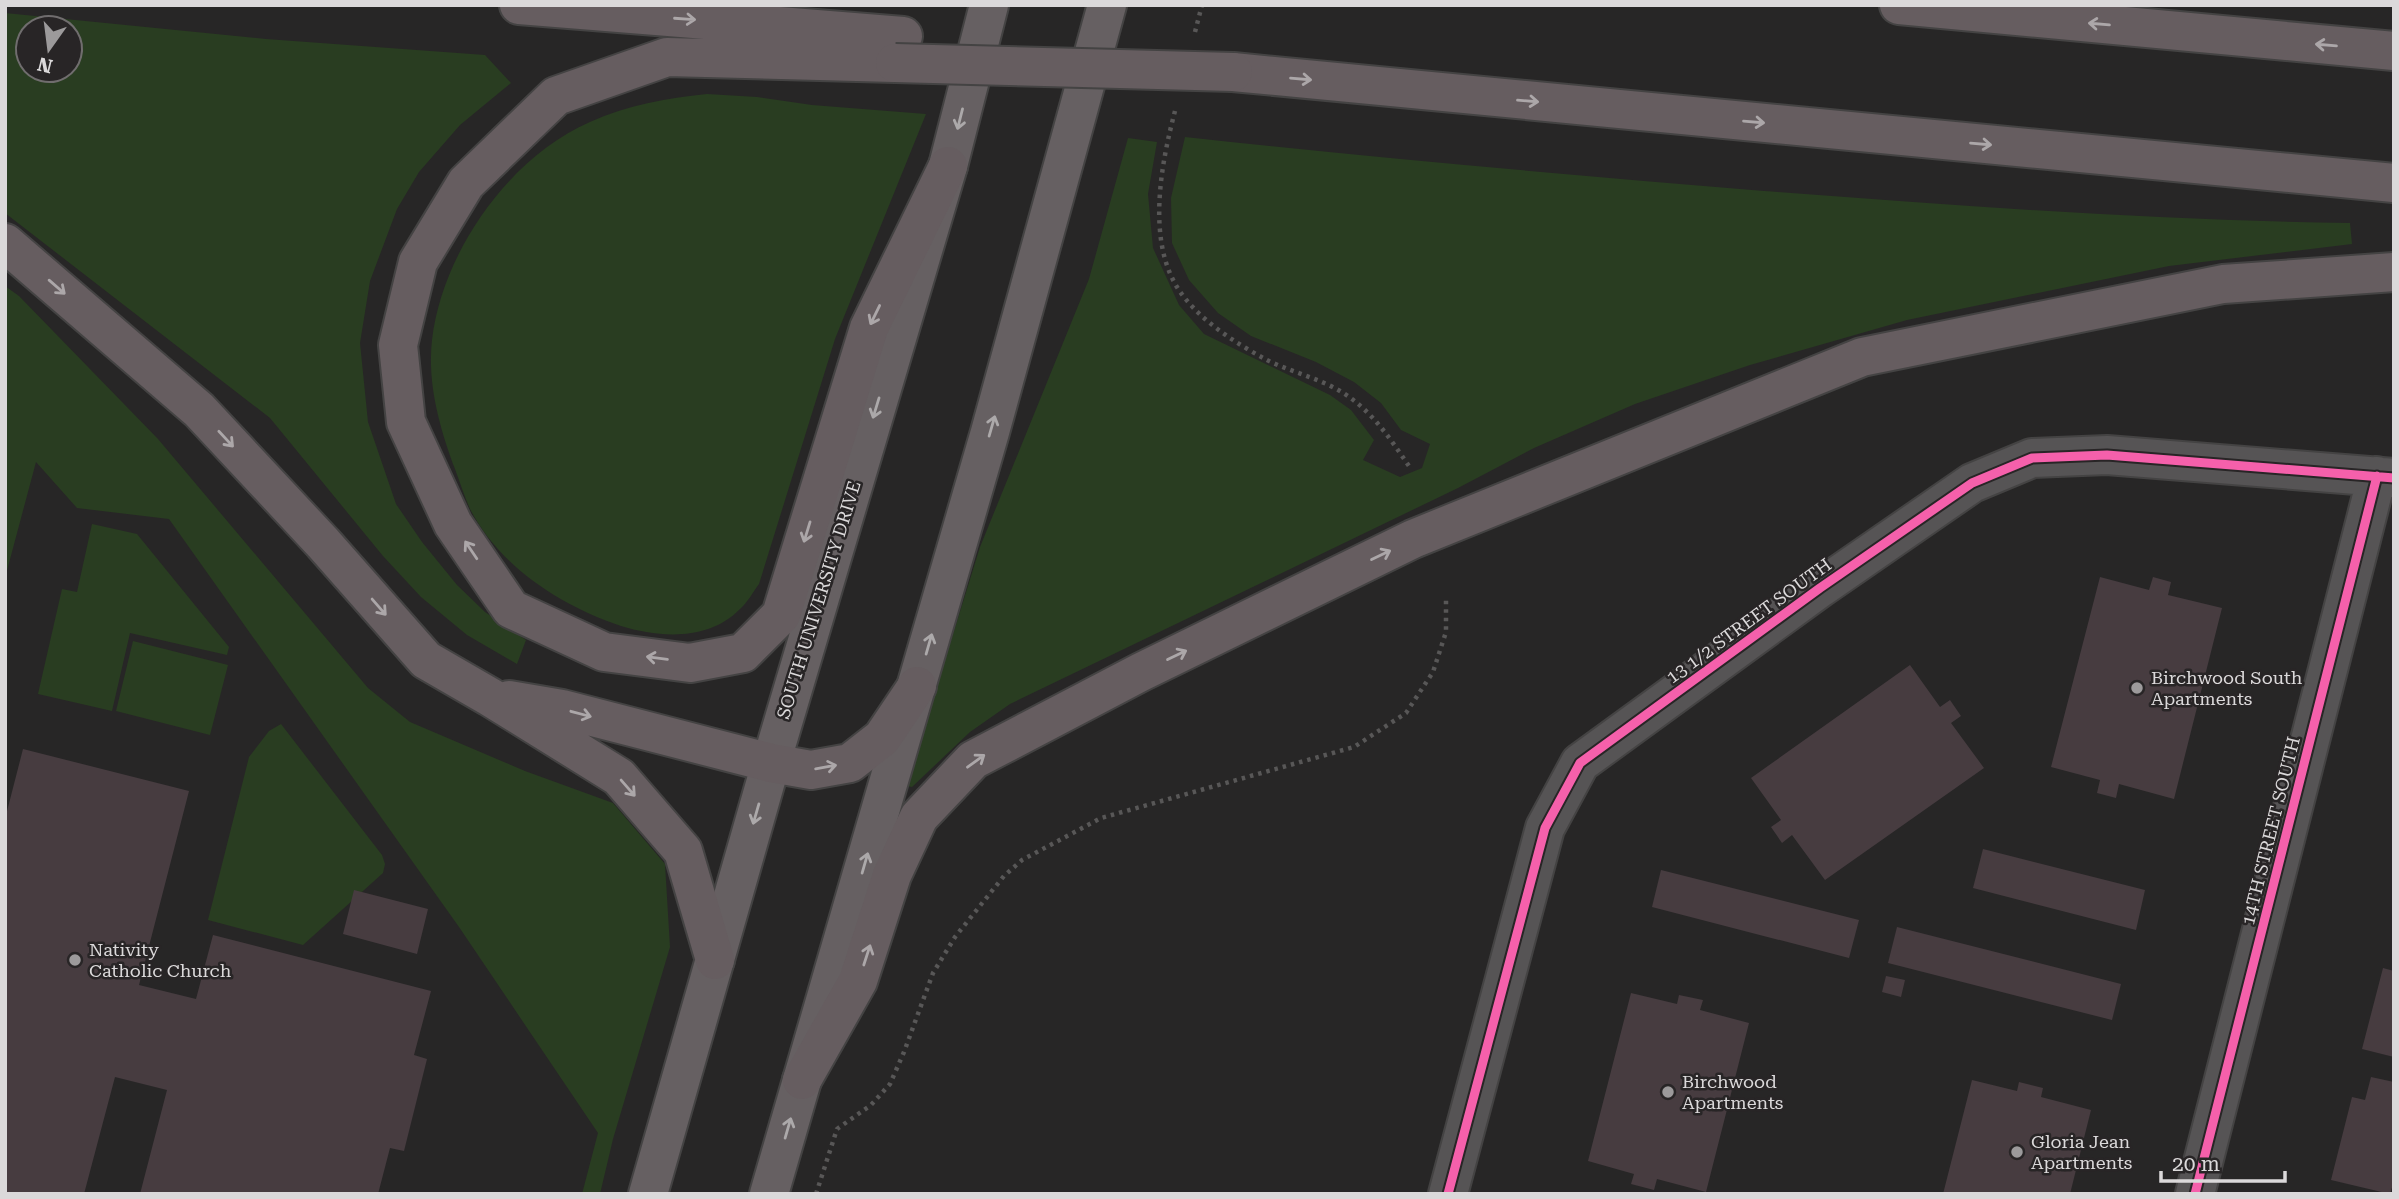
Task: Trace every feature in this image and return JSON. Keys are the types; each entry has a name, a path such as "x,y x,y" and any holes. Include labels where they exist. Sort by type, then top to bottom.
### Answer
{"highway":[{"path":"519,5 899,50 1233,72 2394,183"},
{"path":"1899,5 2394,51"},
{"path":"899,50 667,57 556,96 466,183 418,262 398,345 406,422 453,524 511,609 604,652 690,663 743,653 781,615 869,328 948,166"},
{"path":"5,243 199,410 323,543 426,660 619,777 683,851 715,960"},
{"path":"802,1080 858,981 892,875 919,817 973,760 1141,672 1413,539 1862,357 2223,284 2394,272"},
{"path":"489,697 562,709 771,763 811,769 850,763 882,738 917,686"}],"main road":[{"name":"SOUTH UNIVERSITY DRIVE","path":"648,1194 771,763 948,166 989,5"},
{"path":"769,1194 990,432 1107,5"},
{"path":"674,1194 699,1068 715,960"}],"street":[{"name":"13 1/2 STREET SOUTH","path":"1448,1194 1545,828 1580,762 1820,588 1972,483 2032,458 2107,455 2385,477"},
{"name":"14TH STREET SOUTH","path":"2195,1194 2385,477"}],"path":[{"path":"1192,43 1202,5"},
{"path":"1176,106 1166,143 1158,212 1162,248 1177,287 1210,325 1267,359 1340,391 1376,419 1411,469"},
{"path":"816,1194 836,1129 871,1105 890,1084 933,973 955,937 1004,876 1022,860 1101,818 1354,747 1406,713 1433,672 1446,632 1446,600"}],"green space":[{"path":"5,13 15,14 14,84 84,84 84,21 266,39 485,55 511,83 460,125 419,172 397,209 370,281 360,343 368,422 396,504 457,585 485,612 526,640 517,664 467,635 421,597 383,556 270,418 5,213"},
{"path":"707,94 926,114 835,339 759,584 743,606 714,627 684,634 652,633 599,618 555,595 515,566 483,530 470,509 444,438 433,390 432,340 438,307 465,242 484,211 507,183 533,159 560,138 604,116 647,103"},
{"path":"1185,137 1474,166 1837,197 2130,216 2350,223 2352,244 2169,266 1907,320 1750,365 1635,404 1534,448 1458,488 1010,704 970,732 912,787 906,786 980,547 1089,279 1128,138 1157,142 1148,194 1153,248 1179,305 1204,334 1330,395 1351,410 1374,440 1363,460 1400,477 1422,468 1430,444 1401,430 1381,403 1354,382 1316,362 1251,336 1218,313 1189,280 1172,243 1171,198"},
{"path":"5,286 19,296 158,439 368,688 410,722 525,771 613,803 665,864 670,947 613,1139 600,1194 582,1194 598,1133 459,927 169,519 77,508 36,462 5,578"},
{"path":"92,524 137,534 229,647 227,655 130,633 112,711 38,694 62,589 77,592"},
{"path":"133,641 228,665 210,735 116,711"},
{"path":"281,724 382,855 385,864 383,873 303,945 208,920 249,757 269,731"}],"building":[{"name":"Birchwood South Apartments","path":"2100,577 2149,590 2153,577 2171,582 2168,595 2222,608 2174,799 2119,784 2116,798 2097,793 2100,780 2051,767"},
{"path":"1910,665 1940,707 1950,700 1961,716 1951,723 1984,768 1825,880 1792,835 1782,843 1771,827 1781,820 1751,778"},
{"name":"Nativity Catholic Church","path":"23,749 189,791 139,985 196,999 213,935 431,991 414,1055 427,1059 404,1151 390,1148 378,1194 140,1194 167,1090 115,1077 84,1194 5,1194 5,819"},
{"path":"1983,849 2145,890 2136,930 1973,888"},
{"path":"1661,870 1859,920 1849,958 1652,907"},
{"path":"354,890 428,909 417,954 343,934"},
{"path":"1897,927 2121,984 2112,1020 1888,963"},
{"path":"2383,968 2394,971 2394,1057 2362,1049"},
{"path":"1886,976 1905,980 1901,997 1882,992"},
{"name":"Birchwood Apartments","path":"1631,993 1677,1004 1679,995 1703,1000 1700,1010 1749,1023 1706,1192 1657,1179 1654,1190 1631,1184 1634,1174 1588,1161"},
{"path":"2371,1077 2394,1082 2394,1181 2390,1194 2331,1180 2352,1097 2365,1100"},
{"name":"Gloria Jean Apartments","path":"1972,1080 2017,1091 2019,1082 2043,1088 2041,1097 2091,1110 2070,1194 1943,1194"}],"cycle path":[{"path":"1448,1194 1545,828 1580,763 1820,588 1972,483 2032,458 2107,455 2394,478"},
{"path":"2195,1194 2377,476"}],"place":[{"name":"Birchwood South Apartments","path":"2137,688"},
{"name":"Nativity Catholic Church","path":"75,960"},
{"name":"Birchwood Apartments","path":"1668,1092"},
{"name":"Gloria Jean Apartments","path":"2017,1152"}]}
